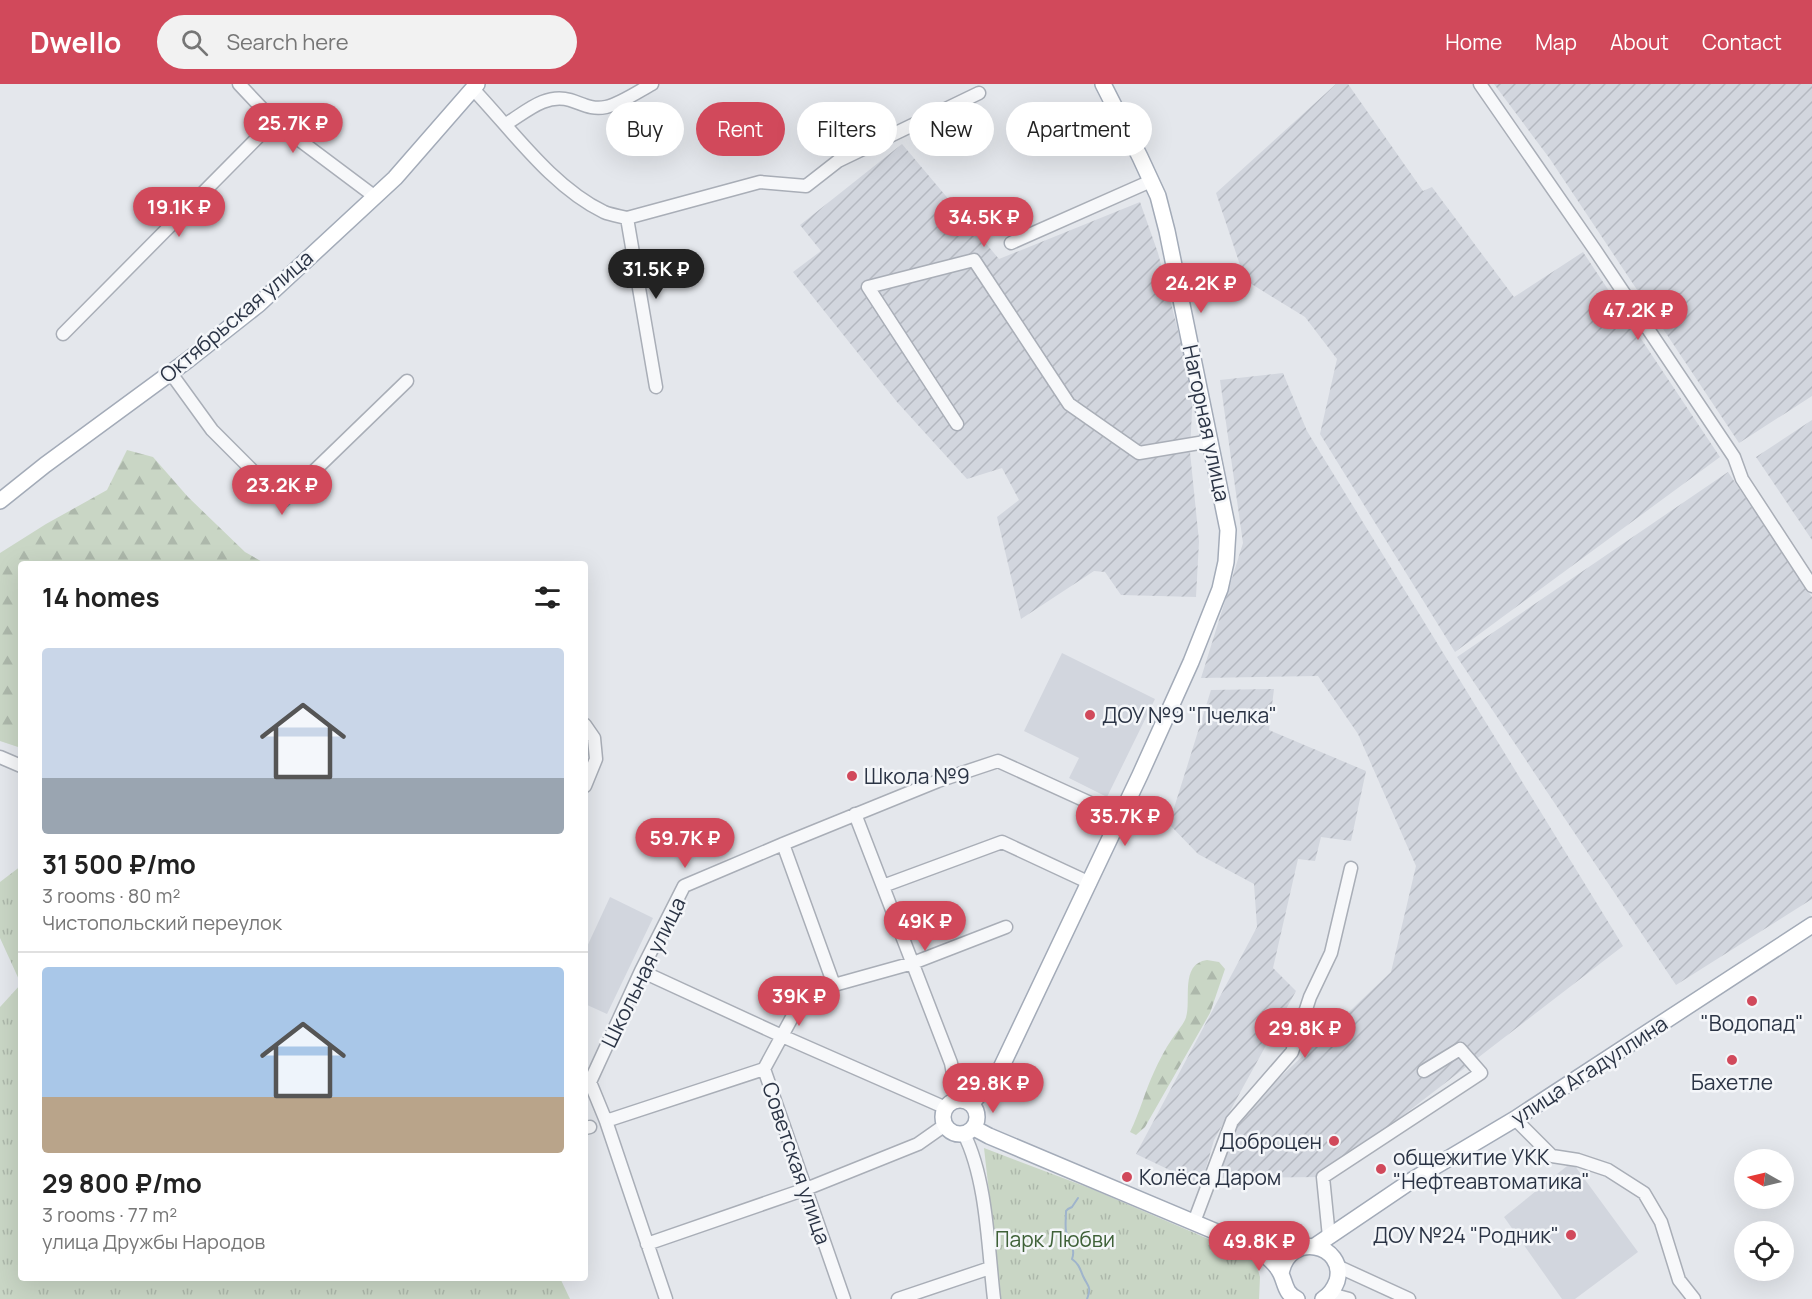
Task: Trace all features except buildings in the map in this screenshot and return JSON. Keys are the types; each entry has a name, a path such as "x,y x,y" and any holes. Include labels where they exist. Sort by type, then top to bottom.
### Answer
{"main road":[{"name":"Нагорная улица","path":"959,1104 999,1072 1121,817 1191,662 1220,589 1226,562 1228,530 1158,196 1103,84"},
{"name":"Октябрьская улица","path":"0,501 259,304 395,178 475,86"},
{"name":"улица Агадуллина","path":"1363,1212 1515,1119 1812,925"},
{"path":"969,1131 977,1119 976,1110 959,1104 944,1114 945,1125 952,1132 969,1131 989,1136 1257,1249 1270,1259 1284,1287 1297,1299"},
{"path":"1315,1246 1363,1212"},
{"path":"1334,1261 1342,1235 1363,1212"},
{"path":"1257,1249 1276,1251 1315,1246 1325,1250 1334,1261 1338,1278 1334,1289 1325,1298"},
{"path":"1284,1287 1283,1266 1294,1250"}],"street":[{"path":"239,84 274,121 374,196"},
{"path":"506,124 541,101 568,100 590,108 607,107 652,84"},
{"path":"1480,84 1734,457 1742,479 1812,586"},
{"path":"475,86 536,160 582,200 607,213 627,218 760,182 806,186 838,161 979,93"},
{"path":"63,334 274,121"},
{"path":"1011,243 1151,181"},
{"path":"627,218 656,387"},
{"path":"957,424 868,287 974,260 1069,404 1139,453 1210,441"},
{"path":"170,372 212,430 283,501 407,381"},
{"path":"588,729 594,738 596,759 588,779"},
{"path":"0,757 18,765"},
{"name":"Школьная улица","path":"666,1299 606,1121 590,1082 684,886 855,814 938,781 998,761 1121,817"},
{"path":"855,814 951,1063 959,1104"},
{"path":"883,886 1002,842 1090,883"},
{"path":"783,844 834,985"},
{"path":"1194,1222 1232,1121 1292,1052 1310,997 1331,952 1351,868"},
{"name":"Советская улица","path":"844,1299 764,1069 802,999 834,985 913,963 1006,927"},
{"path":"642,971 782,1036 959,1104"},
{"path":"1329,1237 1323,1177 1481,1073 1460,1049 1424,1071"},
{"path":"606,1121 764,1069"},
{"path":"1515,1119 1552,1156 1578,1160 1608,1170 1644,1193 1661,1222 1679,1280 1694,1299"},
{"path":"647,1244 806,1189 918,1144 945,1125"},
{"path":"969,1131 983,1202 994,1299"},
{"path":"1334,1261 1409,1299"},
{"path":"898,1299 990,1268"},
{"path":"1325,1298 1338,1296 1349,1299"}],"shaded area":[{"path":"1336,84 1348,84 1423,191 1432,187 1514,297 1583,252 1720,457 1455,652 1320,434 1337,359 1305,317 1245,280 1216,193"},
{"path":"1494,84 1812,84 1812,396 1739,443 1550,159"},
{"path":"902,144 909,152 909,156 912,156 999,259 1140,202 1158,253 1193,389 1190,452 1199,541 1196,597 1121,595 1105,572 1094,571 1021,619 997,517 1019,500 1002,468 967,479 897,402 793,272 821,251 800,225 887,156 897,156 897,148"},
{"path":"1283,373 1307,431 1623,946 1323,1177 1219,1178 1233,1128 1272,1085 1391,972 1416,866 1358,734 1318,676 1201,678 1243,543 1220,380"},
{"path":"1812,420 1812,540 1756,457"},
{"path":"1728,472 1812,597 1812,899 1676,985 1457,657"},
{"name":"ДОУ №9 \"Пчелка\"","path":"1062,653 1155,699 1107,797 1069,778 1079,758 1024,731"},
{"path":"1274,689 1269,730 1366,771 1351,841 1321,837 1315,861 1298,859 1273,968 1296,991 1214,1140 1201,1185 1136,1154 1257,927 1254,884 1198,854 1169,824 1211,690"},
{"path":"610,897 653,918 607,1014 588,1005 588,945"},
{"name":"ДОУ №24 \"Родник\"","path":"1572,1162 1638,1252 1575,1299 1562,1299 1504,1217"}],"green space":[{"path":"127,450 153,457 188,497 245,552 261,561 18,561 18,747 0,741 0,553 107,490"},
{"path":"18,868 18,977 0,938 0,882"},
{"path":"1207,960 1219,962 1225,969 1210,1013 1145,1127 1136,1135 1130,1132 1151,1079 1165,1051 1185,1020 1189,977 1192,969 1198,963"},
{"path":"18,987 18,1281 561,1281 570,1299 0,1299 0,1007"},
{"name":"Парк Любви","path":"984,1148 1092,1189 1255,1259 1260,1277 1259,1299 1001,1299"}],"waterway":[{"path":"1078,1198 1066,1211 1066,1229 1073,1249 1072,1259 1079,1267 1089,1287 1087,1299"}],"place":[{"name":"ДОУ №9 \"Пчелка\"","path":"1090,715"},
{"name":"Школа №9","path":"852,776"},
{"name":"\"Водопад\"","path":"1752,1001"},
{"name":"Бахетле","path":"1732,1060"},
{"name":"Доброцен","path":"1334,1141"},
{"name":"общежитие УКК \"Нефтеавтоматика\"","path":"1381,1169"},
{"name":"Колёса Даром","path":"1127,1177"},
{"name":"ДОУ №24 \"Родник\"","path":"1571,1235"}]}
